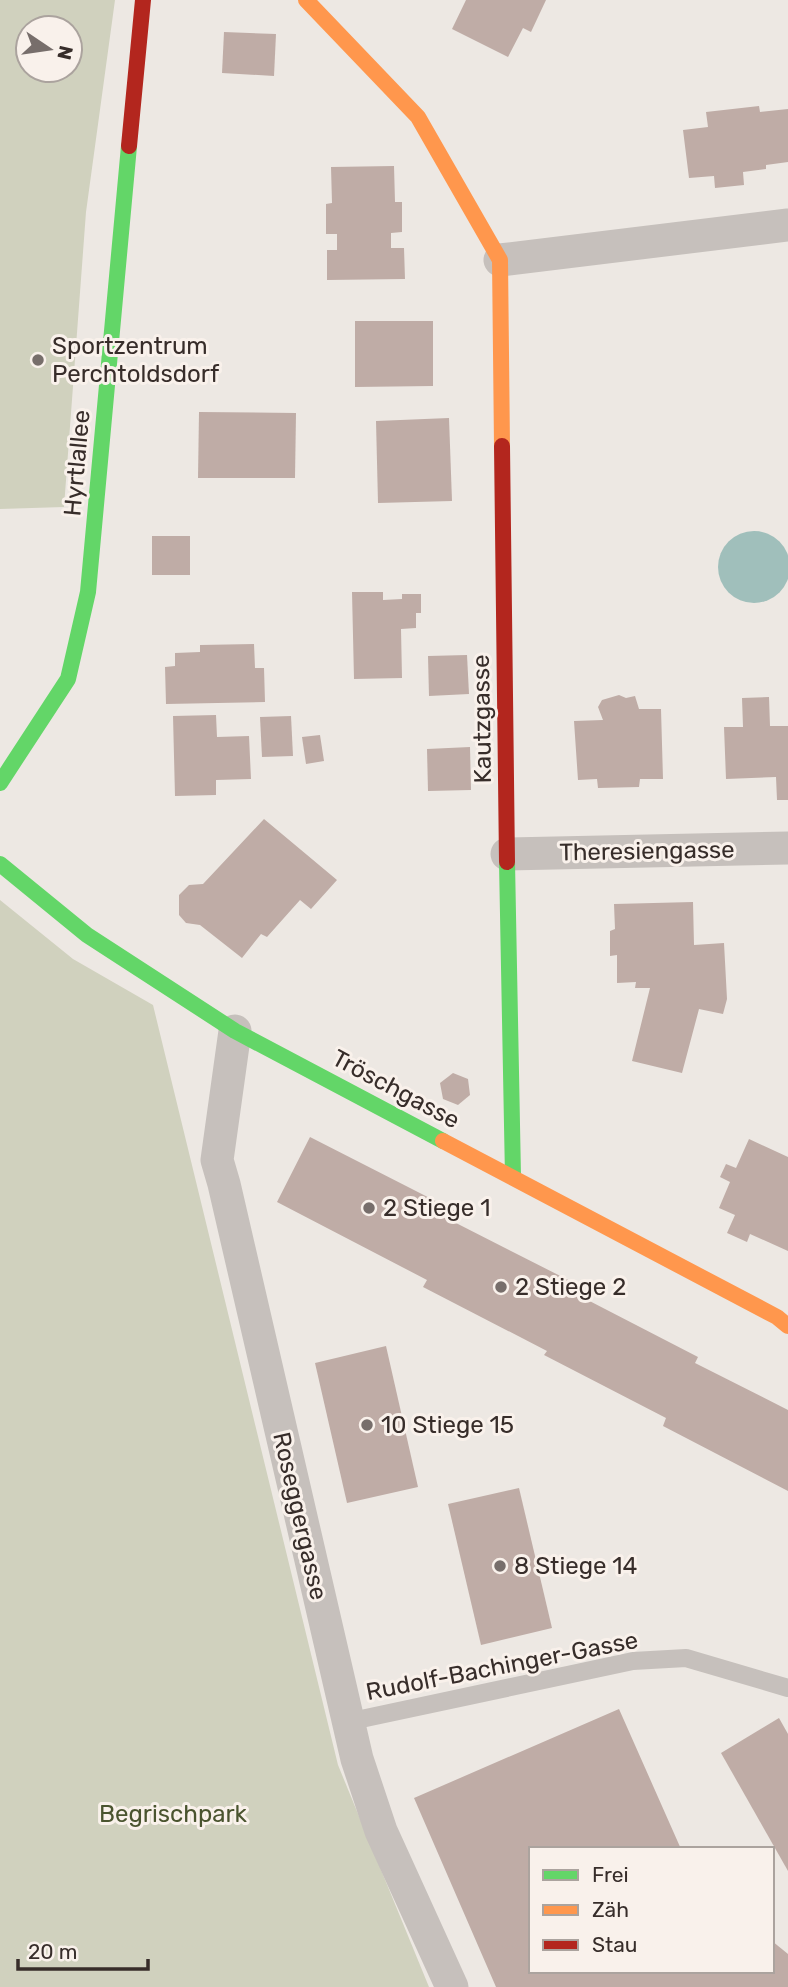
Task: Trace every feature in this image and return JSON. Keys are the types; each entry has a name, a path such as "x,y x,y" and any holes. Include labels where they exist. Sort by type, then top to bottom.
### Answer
{"street":[{"name":"Hyrtlallee","path":"0,783 68,679 88,592 143,0"},
{"path":"306,0 418,117 500,260 788,225"},
{"name":"Kautzgasse","path":"500,260 513,1177"},
{"name":"Theresiengasse","path":"507,854 788,848"},
{"name":"Tröschgasse","path":"0,864 87,935 235,1031 777,1317 788,1326"},
{"name":"Roseggergasse","path":"235,1031 217,1160 357,1759 381,1831 452,1987"}],"lane":[{"name":"Rudolf-Bachinger-Gasse","path":"347,1722 633,1661 686,1658 788,1688"}],"green space":[{"name":"Sportzentrum Perchtoldsdorf","path":"0,0 115,0 86,212 64,507 0,509"},
{"name":"Begrischpark","path":"0,900 73,959 153,1005 338,1765 429,1987 0,1987"}],"water":[{"path":"754,531 768,534 784,547 787,553 787,581 774,597 768,600 754,603 740,600 724,587 721,581 718,567 721,553 734,537 740,534"}],"building":[{"path":"466,0 546,0 531,32 523,28 508,57 452,29"},
{"path":"224,32 276,34 274,76 222,73"},
{"path":"759,106 760,112 788,109 788,162 743,172 744,185 715,188 714,176 689,178 683,130 708,127 706,112"},
{"path":"394,166 395,202 402,202 402,232 391,233 391,248 404,248 405,279 327,280 327,250 337,250 337,234 326,234 326,204 332,203 331,167"},
{"path":"355,321 433,321 433,386 355,387"},
{"path":"199,412 296,413 295,478 198,478"},
{"path":"449,418 452,501 378,503 376,421"},
{"path":"152,536 190,536 190,575 152,575"},
{"path":"352,592 383,592 383,600 402,599 402,594 421,594 421,613 416,613 416,628 401,629 402,678 354,679"},
{"path":"254,644 255,668 264,668 265,702 166,704 165,667 175,666 175,653 200,652 200,645"},
{"path":"467,655 469,694 429,696 428,656"},
{"path":"619,695 626,698 635,696 639,709 661,709 663,779 640,779 639,787 598,788 597,779 578,780 574,721 603,720 598,707 602,700"},
{"path":"769,697 770,726 788,726 788,800 777,800 776,777 726,779 724,727 743,727 742,698"},
{"path":"216,715 217,737 249,736 251,779 216,780 216,795 175,796 173,716"},
{"path":"291,716 293,756 262,757 260,717"},
{"path":"320,735 324,761 306,764 302,737"},
{"path":"470,747 471,790 428,791 427,749"},
{"path":"264,819 337,880 311,909 300,900 267,937 261,934 242,958 200,925 186,923 179,915 179,895 189,885 203,884"},
{"path":"693,902 694,945 724,943 727,999 723,1014 699,1009 682,1073 632,1061 650,988 635,988 636,982 617,983 617,955 610,956 610,931 615,929 614,904"},
{"path":"453,1073 468,1079 470,1095 458,1105 443,1099 440,1083"},
{"path":"310,1137 461,1214 456,1223 580,1286 576,1294 698,1357 695,1363 788,1410 788,1491 663,1426 666,1418 544,1355 547,1351 423,1287 427,1280 277,1202"},
{"path":"749,1139 788,1157 788,1251 750,1234 747,1242 727,1233 735,1215 719,1208 730,1182 720,1177 726,1164 736,1168"},
{"name":"10 Stiege 15","path":"386,1346 418,1487 347,1503 315,1363"},
{"name":"8 Stiege 14","path":"519,1488 552,1628 481,1645 448,1504"},
{"path":"619,1709 680,1847 529,1847 529,1973 774,1973 774,1943 788,1954 788,1987 496,1987 414,1798"},
{"path":"779,1718 788,1734 788,1871 721,1753"}],"traffic: fast":[{"path":"0,783 68,679 88,592 129,146"},
{"path":"507,862 513,1177"},
{"path":"0,864 87,935 235,1031 443,1141"}],"traffic: slow":[{"path":"306,0 418,117 500,260 502,446"},
{"path":"443,1141 777,1317 788,1326"}],"traffic: jam":[{"path":"129,146 143,0"},
{"path":"502,446 507,862"}],"place":[{"name":"Sportzentrum Perchtoldsdorf","path":"38,360"},
{"name":"2 Stiege 1","path":"369,1208"},
{"name":"2 Stiege 2","path":"501,1287"},
{"name":"10 Stiege 15","path":"367,1425"},
{"name":"8 Stiege 14","path":"500,1566"}]}
